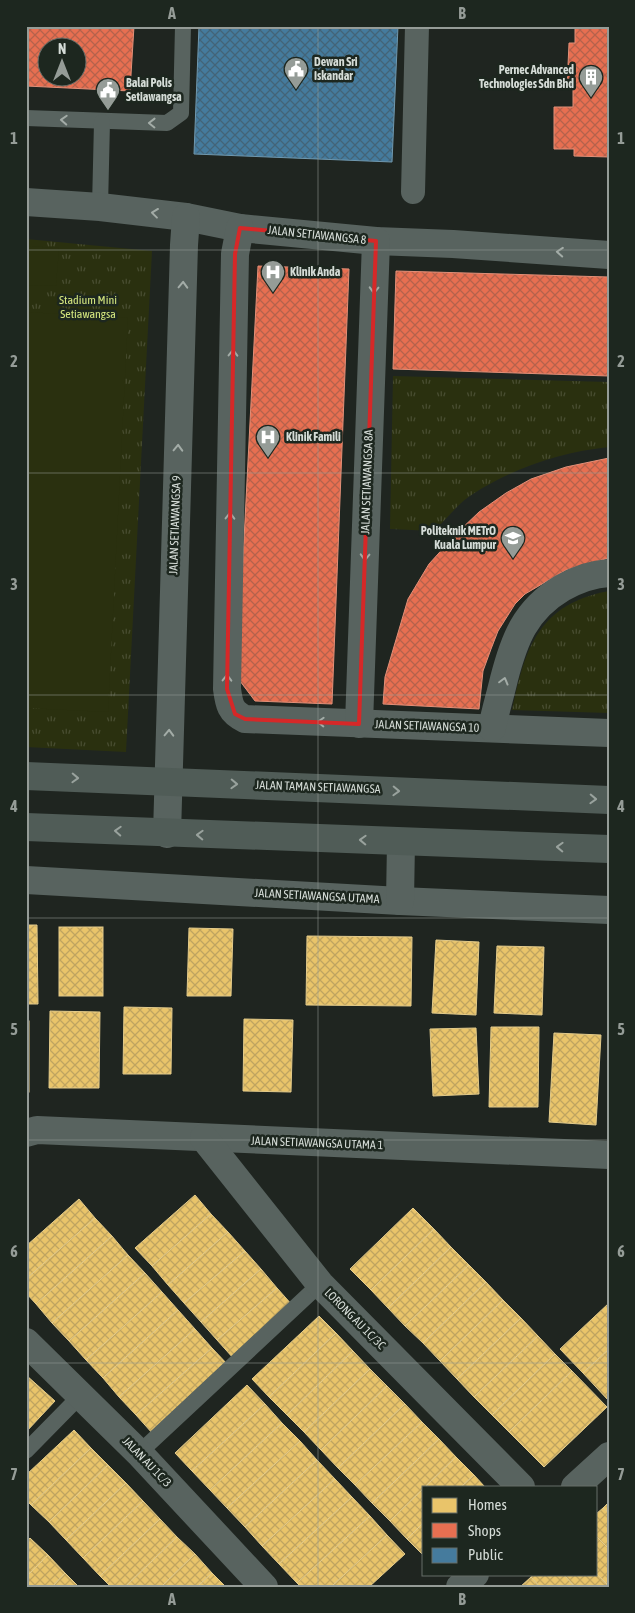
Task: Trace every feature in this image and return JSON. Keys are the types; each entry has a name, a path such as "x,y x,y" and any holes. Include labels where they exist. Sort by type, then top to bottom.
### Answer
{"main road":[{"name":"JALAN TAMAN SETIAWANGSA","path":"26,776 609,800"},
{"path":"26,827 167,834 609,849"}],"street":[{"path":"413,192 417,26"},
{"name":"JALAN SETIAWANGSA 8","path":"26,202 100,207 186,217 240,228 376,241 453,244 609,255"},
{"name":"JALAN SETIAWANGSA 9","path":"167,834 167,781 186,217"},
{"name":"JALAN SETIAWANGSA 10","path":"240,228 236,254 227,689 228,700 234,714 244,720 609,732"},
{"name":"JALAN SETIAWANGSA 8A","path":"359,724 376,241"},
{"path":"492,728 512,651 525,622 536,607 550,595 576,580 601,573 609,573"},
{"path":"400,901 401,842"},
{"name":"JALAN SETIAWANGSA UTAMA","path":"26,880 400,901 609,910"},
{"name":"JALAN SETIAWANGSA UTAMA 1","path":"26,1133 37,1130 609,1155"},
{"name":"LORONG AU 1C/3C","path":"204,1138 320,1284 520,1486"},
{"name":"JALAN AU 1C/3","path":"26,1342 139,1453 264,1587"},
{"path":"576,1486 609,1456"},
{"path":"460,1587 473,1576"}],"lane":[{"path":"26,118 167,123 181,113 183,26"},
{"path":"100,207 102,122"},
{"path":"139,1453 320,1284"},
{"path":"26,1451 81,1395"}],"highlighted area":[{"path":"240,228 376,241 359,724 245,719 235,714 227,689 235,254"}],"green space":[{"name":"Stadium Mini Setiawangsa","path":"26,239 152,251 126,752 26,747"},
{"path":"26,246 59,248 56,286 26,285"},
{"name":"Stadium Mini Setiawangsa","path":"26,312 128,318 108,712 26,708"},
{"path":"393,376 609,382 609,447 555,457 505,476 468,497 434,531 390,529"},
{"path":"609,591 609,713 512,710 523,667 530,648 539,632 551,618 566,606 585,597"}],"building: Homes":[{"path":"26,925 37,925 38,1004 26,1004"},
{"path":"59,927 103,927 103,996 59,996"},
{"path":"189,928 233,929 231,996 187,996"},
{"path":"307,936 412,937 411,1006 306,1005"},
{"path":"436,940 479,942 476,1015 432,1013"},
{"path":"497,946 544,947 542,1015 494,1013"},
{"path":"124,1007 172,1008 171,1074 123,1074"},
{"path":"50,1011 100,1012 99,1088 49,1088"},
{"path":"244,1019 293,1020 291,1092 243,1091"},
{"path":"26,1021 29,1021 29,1092 26,1092"},
{"path":"491,1027 539,1027 538,1107 489,1107"},
{"path":"476,1028 479,1094 433,1096 430,1029"},
{"path":"554,1033 601,1035 596,1125 549,1122"},
{"path":"195,1195 211,1214 152,1266 135,1248"},
{"path":"79,1199 95,1218 26,1279 26,1246"},
{"path":"413,1208 434,1229 371,1290 350,1269"},
{"path":"211,1214 228,1232 168,1285 152,1266"},
{"path":"95,1218 112,1236 36,1304 26,1293 26,1279"},
{"path":"434,1229 451,1247 388,1308 371,1290"},
{"path":"228,1232 245,1251 184,1303 168,1285"},
{"path":"112,1236 128,1255 52,1323 36,1304"},
{"path":"451,1247 469,1265 405,1326 388,1308"},
{"path":"245,1251 261,1269 201,1322 184,1303"},
{"path":"128,1255 145,1273 69,1341 52,1323"},
{"path":"469,1265 486,1282 423,1343 405,1326"},
{"path":"261,1269 277,1288 217,1340 201,1322"},
{"path":"145,1273 162,1292 86,1360 69,1341"},
{"path":"486,1282 503,1300 440,1361 423,1343"},
{"path":"277,1288 293,1306 234,1359 217,1340"},
{"path":"162,1292 178,1310 103,1378 86,1360"},
{"path":"503,1300 521,1318 457,1379 440,1361"},
{"path":"609,1303 609,1349 583,1373 560,1349"},
{"path":"178,1310 195,1329 119,1397 103,1378"},
{"path":"319,1316 336,1333 269,1397 252,1379"},
{"path":"521,1318 538,1336 474,1397 457,1379"},
{"path":"195,1329 212,1348 136,1415 119,1397"},
{"path":"336,1333 353,1351 287,1415 269,1397"},
{"path":"538,1336 555,1354 492,1415 474,1397"},
{"path":"212,1348 229,1366 153,1434 136,1415"},
{"path":"609,1349 609,1399 608,1400 583,1373"},
{"path":"353,1351 370,1369 304,1432 287,1415"},
{"path":"555,1354 572,1371 509,1432 492,1415"},
{"path":"370,1369 387,1386 321,1450 304,1432"},
{"path":"572,1371 607,1407 544,1467 509,1432"},
{"path":"26,1375 55,1401 26,1432"},
{"path":"247,1385 265,1404 192,1471 175,1453"},
{"path":"387,1386 405,1404 338,1468 321,1450"},
{"path":"265,1404 282,1423 210,1490 192,1471"},
{"path":"405,1404 422,1422 355,1485 338,1468"},
{"path":"422,1422 439,1439 372,1503 355,1485"},
{"path":"282,1423 300,1441 227,1508 210,1490"},
{"path":"74,1430 91,1448 31,1505 26,1500 26,1475"},
{"path":"439,1439 456,1457 426,1486 422,1486 422,1490 390,1521 372,1503"},
{"path":"300,1441 317,1460 245,1527 227,1508"},
{"path":"91,1448 108,1465 49,1522 31,1505"},
{"path":"456,1457 474,1475 462,1486 426,1486"},
{"path":"317,1460 335,1479 262,1546 245,1527"},
{"path":"108,1465 126,1483 66,1540 49,1522"},
{"path":"474,1475 484,1486 462,1486"},
{"path":"335,1479 352,1497 279,1564 262,1546"},
{"path":"126,1483 143,1501 83,1558 66,1540"},
{"path":"422,1490 422,1524 407,1539 390,1521"},
{"path":"352,1497 370,1516 297,1583 279,1564"},
{"path":"143,1501 160,1519 100,1576 83,1558"},
{"path":"609,1502 609,1513 603,1508"},
{"path":"603,1508 609,1513 609,1549 598,1538 598,1512"},
{"path":"370,1516 387,1535 331,1587 301,1587 297,1583"},
{"path":"160,1519 177,1537 125,1587 111,1587 100,1576"},
{"path":"422,1524 422,1554 407,1539"},
{"path":"387,1535 405,1554 369,1587 331,1587"},
{"path":"177,1537 195,1554 161,1587 125,1587"},
{"path":"30,1538 48,1555 26,1577 26,1542"},
{"path":"598,1538 609,1549 609,1586 598,1575"},
{"path":"195,1554 212,1573 197,1587 161,1587"},
{"path":"48,1555 65,1573 52,1587 26,1587 26,1577"},
{"path":"65,1573 79,1587 52,1587"},
{"path":"212,1573 226,1587 197,1587"},
{"path":"598,1575 609,1587 575,1587 565,1576"},
{"path":"565,1576 575,1587 540,1587 531,1577"},
{"path":"531,1577 540,1587 520,1587"}],"building: Shops":[{"path":"26,26 134,26 130,91 68,88 88,88 88,38 38,38 38,87 26,86"},
{"name":"Pernec Advanced Technologies Sdn Bhd","path":"575,26 609,26 609,157 574,156 574,149 554,149 554,107 573,107 573,90 567,88 569,43 575,43"},
{"path":"258,266 349,269 332,704 255,701 237,677"},
{"path":"396,271 609,277 609,376 393,369"},
{"path":"609,458 609,558 566,570 525,594 515,604 498,631 483,671 479,709 383,704 385,677 408,599 429,564 457,533 479,512 506,493 531,479 566,467"}],"building: Public":[{"name":"Dewan Sri Iskandar","path":"199,26 398,26 392,162 194,154"}],"place":[{"name":"Dewan Sri Iskandar","path":"296,90"},
{"name":"Pernec Advanced Technologies Sdn Bhd","path":"591,98"},
{"name":"Balai Polis Setiawangsa","path":"108,111"},
{"name":"Klinik Anda","path":"273,293"},
{"name":"Klinik Famili","path":"268,458"},
{"name":"Politeknik METrO Kuala Lumpur","path":"513,559"}]}
